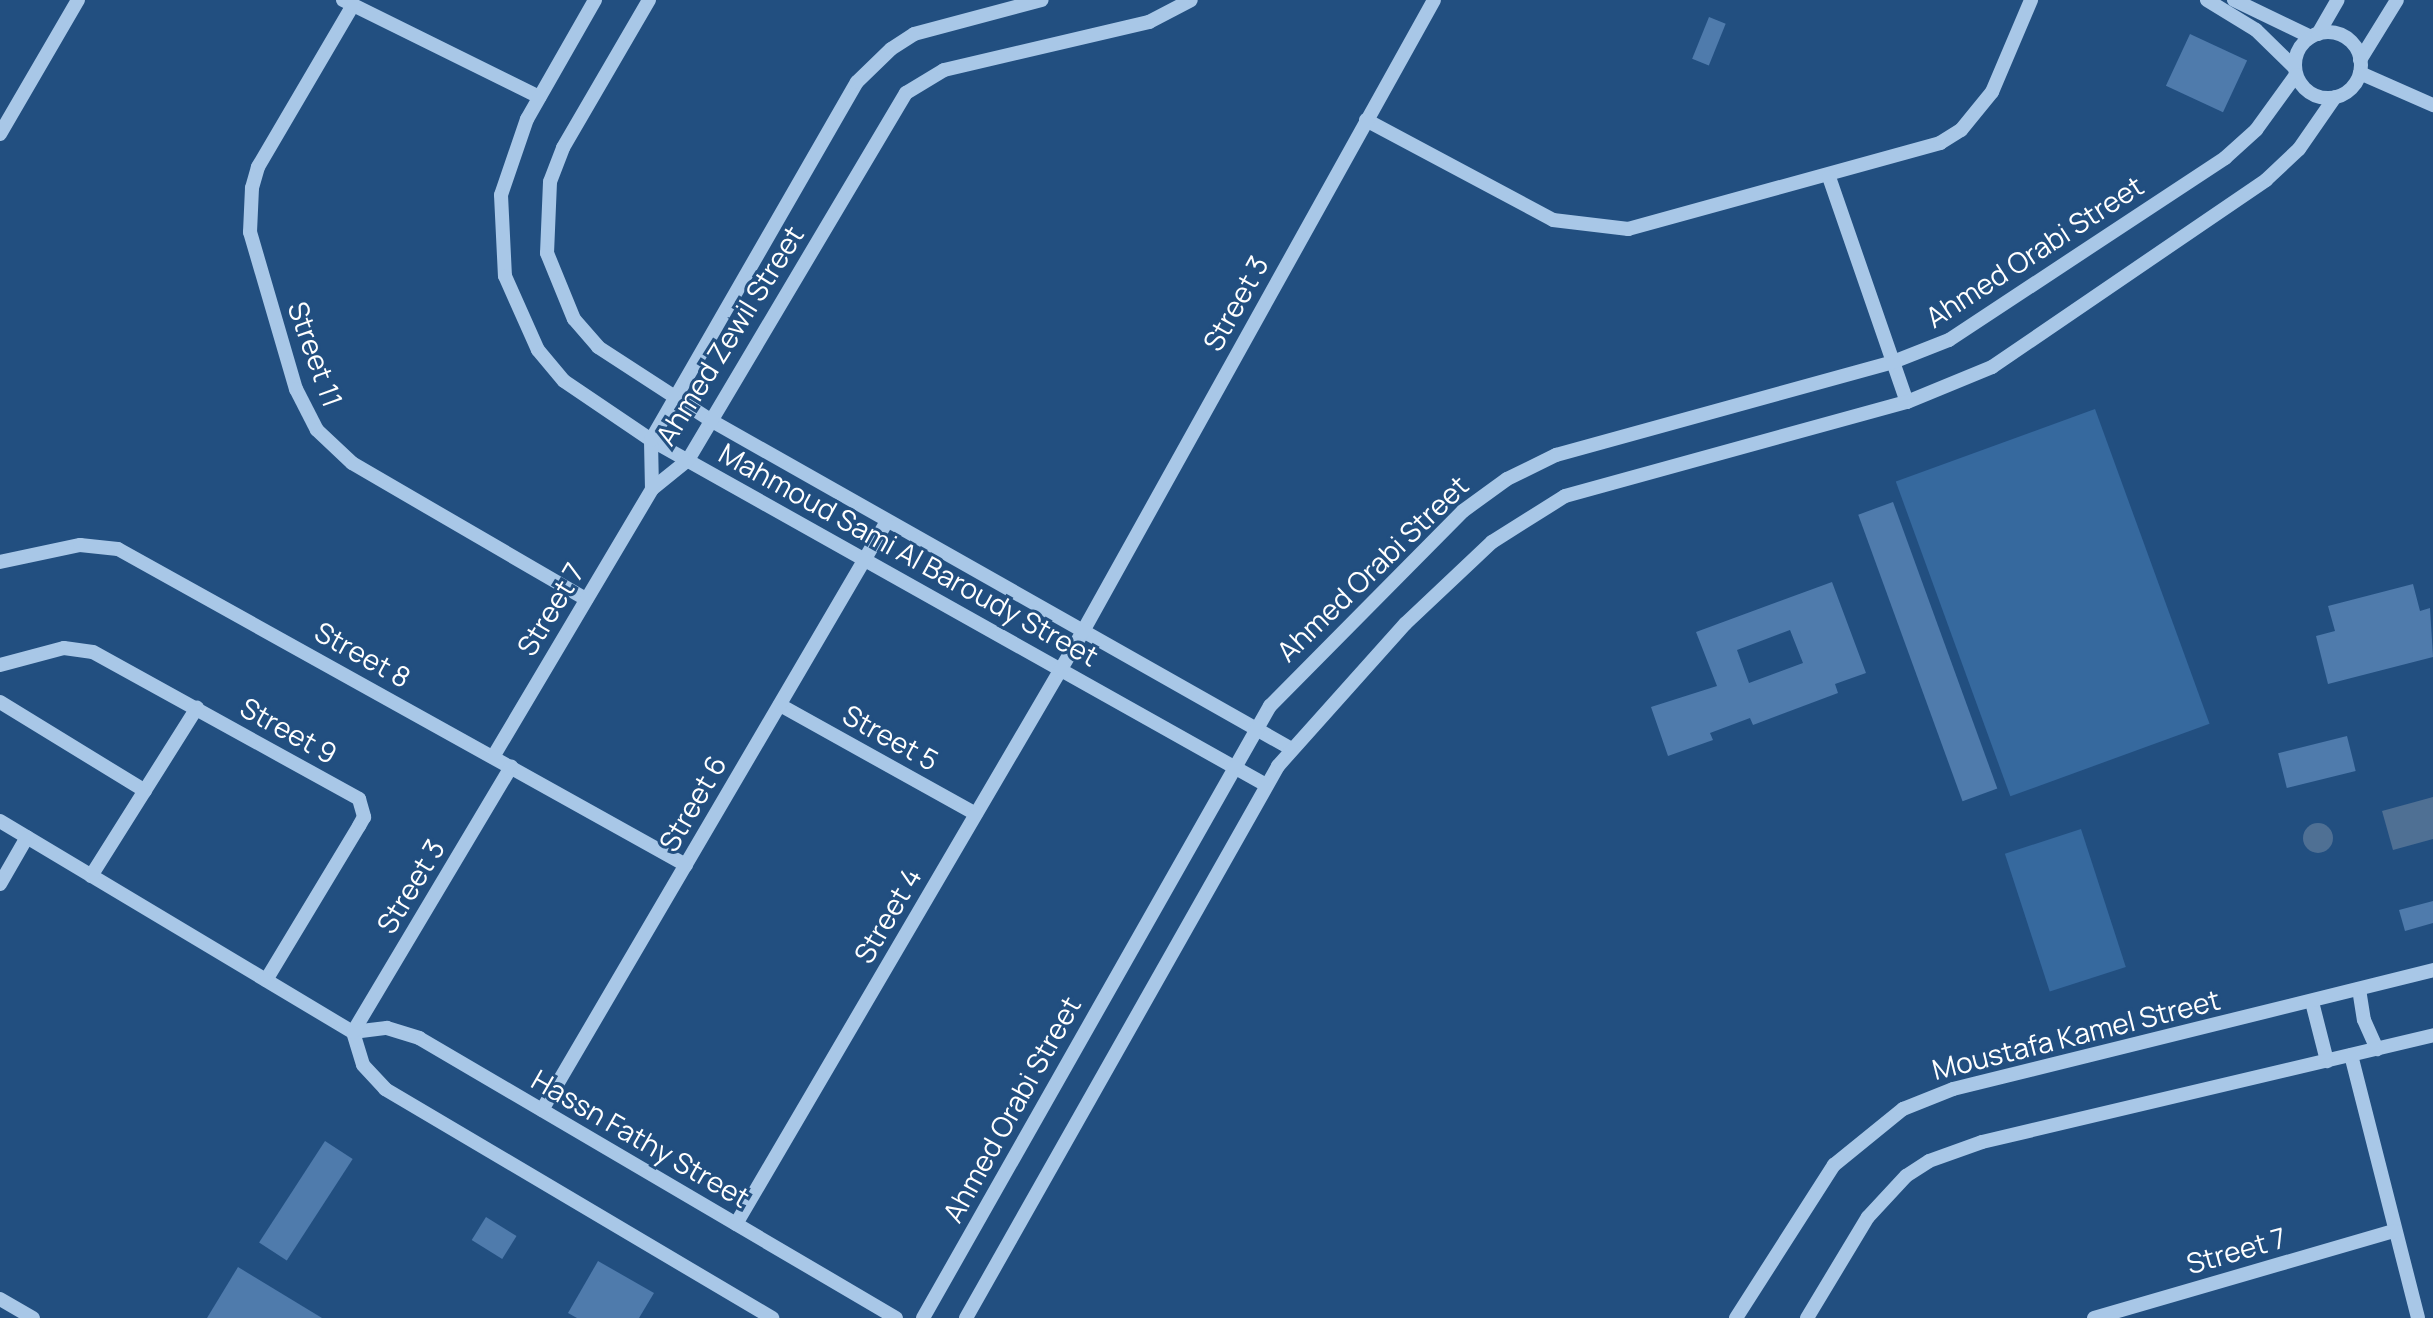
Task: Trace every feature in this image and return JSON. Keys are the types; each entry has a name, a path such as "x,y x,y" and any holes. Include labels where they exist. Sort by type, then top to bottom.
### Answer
{"street":[{"path":"0,134 78,0"},
{"name":"Mahmoud Sami Al Baroudy Street","path":"595,0 539,97 510,156 501,195 499,236 505,276 525,327 564,381 651,440 1266,785"},
{"name":"Mahmoud Sami Al Baroudy Street","path":"649,0 563,148 548,194 547,253 574,319 598,347 712,421 886,523 1290,748"},
{"name":"Ahmed Zewil Street","path":"652,489 651,440 870,67 891,49 939,24 1042,0"},
{"name":"Ahmed Zewil Street","path":"652,489 688,460 898,105 917,83 944,70 1149,22 1191,0"},
{"name":"Street 3","path":"1082,633 1434,0"},
{"path":"1366,120 1531,210 1578,227 1628,229 1917,153 1961,130 1992,92 2031,0"},
{"path":"2207,0 2256,30 2296,72 2312,94 2335,97"},
{"path":"2234,0 2314,36 2349,40 2360,66 2433,105"},
{"path":"2296,72 2296,55 2314,36 2338,0"},
{"path":"966,1318 1266,785 1290,748 1405,624 1492,542 1539,509 1593,487 1907,402 1964,381 2018,352 2248,195 2299,149 2335,97 2346,92 2397,0"},
{"path":"348,3 539,97"},
{"name":"Street 11","path":"348,3 258,167 252,188 250,232 296,389 317,430 352,463 586,599"},
{"name":"Ahmed Orabi Street","path":"923,1318 1255,729 1306,666 1463,511 1507,479 1556,455 1893,362 1976,326 2225,158 2256,130 2296,72"},
{"path":"1829,177 1907,402"},
{"name":"Street 7","path":"493,757 652,489"},
{"name":"Street 6","path":"542,1110 886,523"},
{"name":"Street 8","path":"0,562 80,545 118,549 686,865"},
{"name":"Street 4","path":"736,1224 1082,633"},
{"name":"Street 9","path":"0,665 79,648 197,708 351,794 363,808 359,826 266,980"},
{"path":"0,702 145,791"},
{"name":"Street 5","path":"780,705 976,814"},
{"path":"91,876 197,708"},
{"name":"Street 3","path":"353,1032 511,767"},
{"path":"0,821 353,1032 363,1065 385,1089 772,1318"},
{"path":"0,884 27,837"},
{"name":"Moustafa Kamel Street","path":"1736,1318 1834,1165 1903,1109 1953,1089 2433,970"},
{"path":"2359,989 2364,1020 2377,1049"},
{"path":"2312,1002 2327,1061"},
{"name":"Hassn Fathy Street","path":"353,1032 376,1028 409,1033 896,1318"},
{"path":"1807,1318 1868,1217 1906,1176 1929,1161 1982,1142 2433,1035"},
{"path":"2351,1055 2418,1318"},
{"name":"Street 7","path":"2094,1318 2394,1231"},
{"path":"0,1299 33,1318"}],"shaded area":[{"path":"2095,409 2210,724 2010,796 1896,482"},
{"path":"2433,797 2433,839 2393,850 2382,811"},
{"path":"2318,823 2329,827 2333,838 2329,849 2318,853 2307,849 2303,838 2307,827"},
{"path":"2081,829 2126,967 2050,992 2005,854"}],"building":[{"path":"1709,17 1726,24 1709,65 1692,59"},
{"path":"2190,34 2247,61 2223,112 2166,86"},
{"path":"1893,502 1997,789 1963,801 1858,515"},
{"path":"1832,582 1866,673 1835,684 1838,693 1753,725 1750,718 1710,733 1713,740 1668,756 1651,707 1717,686 1696,632","holes":["1790,630 1803,663 1749,683 1737,650"]},
{"path":"2413,584 2420,611 2430,608 2433,657 2328,684 2316,636 2335,631 2328,606"},
{"path":"2347,736 2356,771 2287,788 2278,753"},
{"path":"2433,901 2433,923 2405,931 2399,910"},
{"path":"325,1141 353,1159 287,1260 259,1242"},
{"path":"486,1217 517,1236 502,1259 472,1240"},
{"path":"598,1261 654,1293 639,1318 577,1318 568,1313"},
{"path":"238,1267 322,1318 207,1318"}]}
